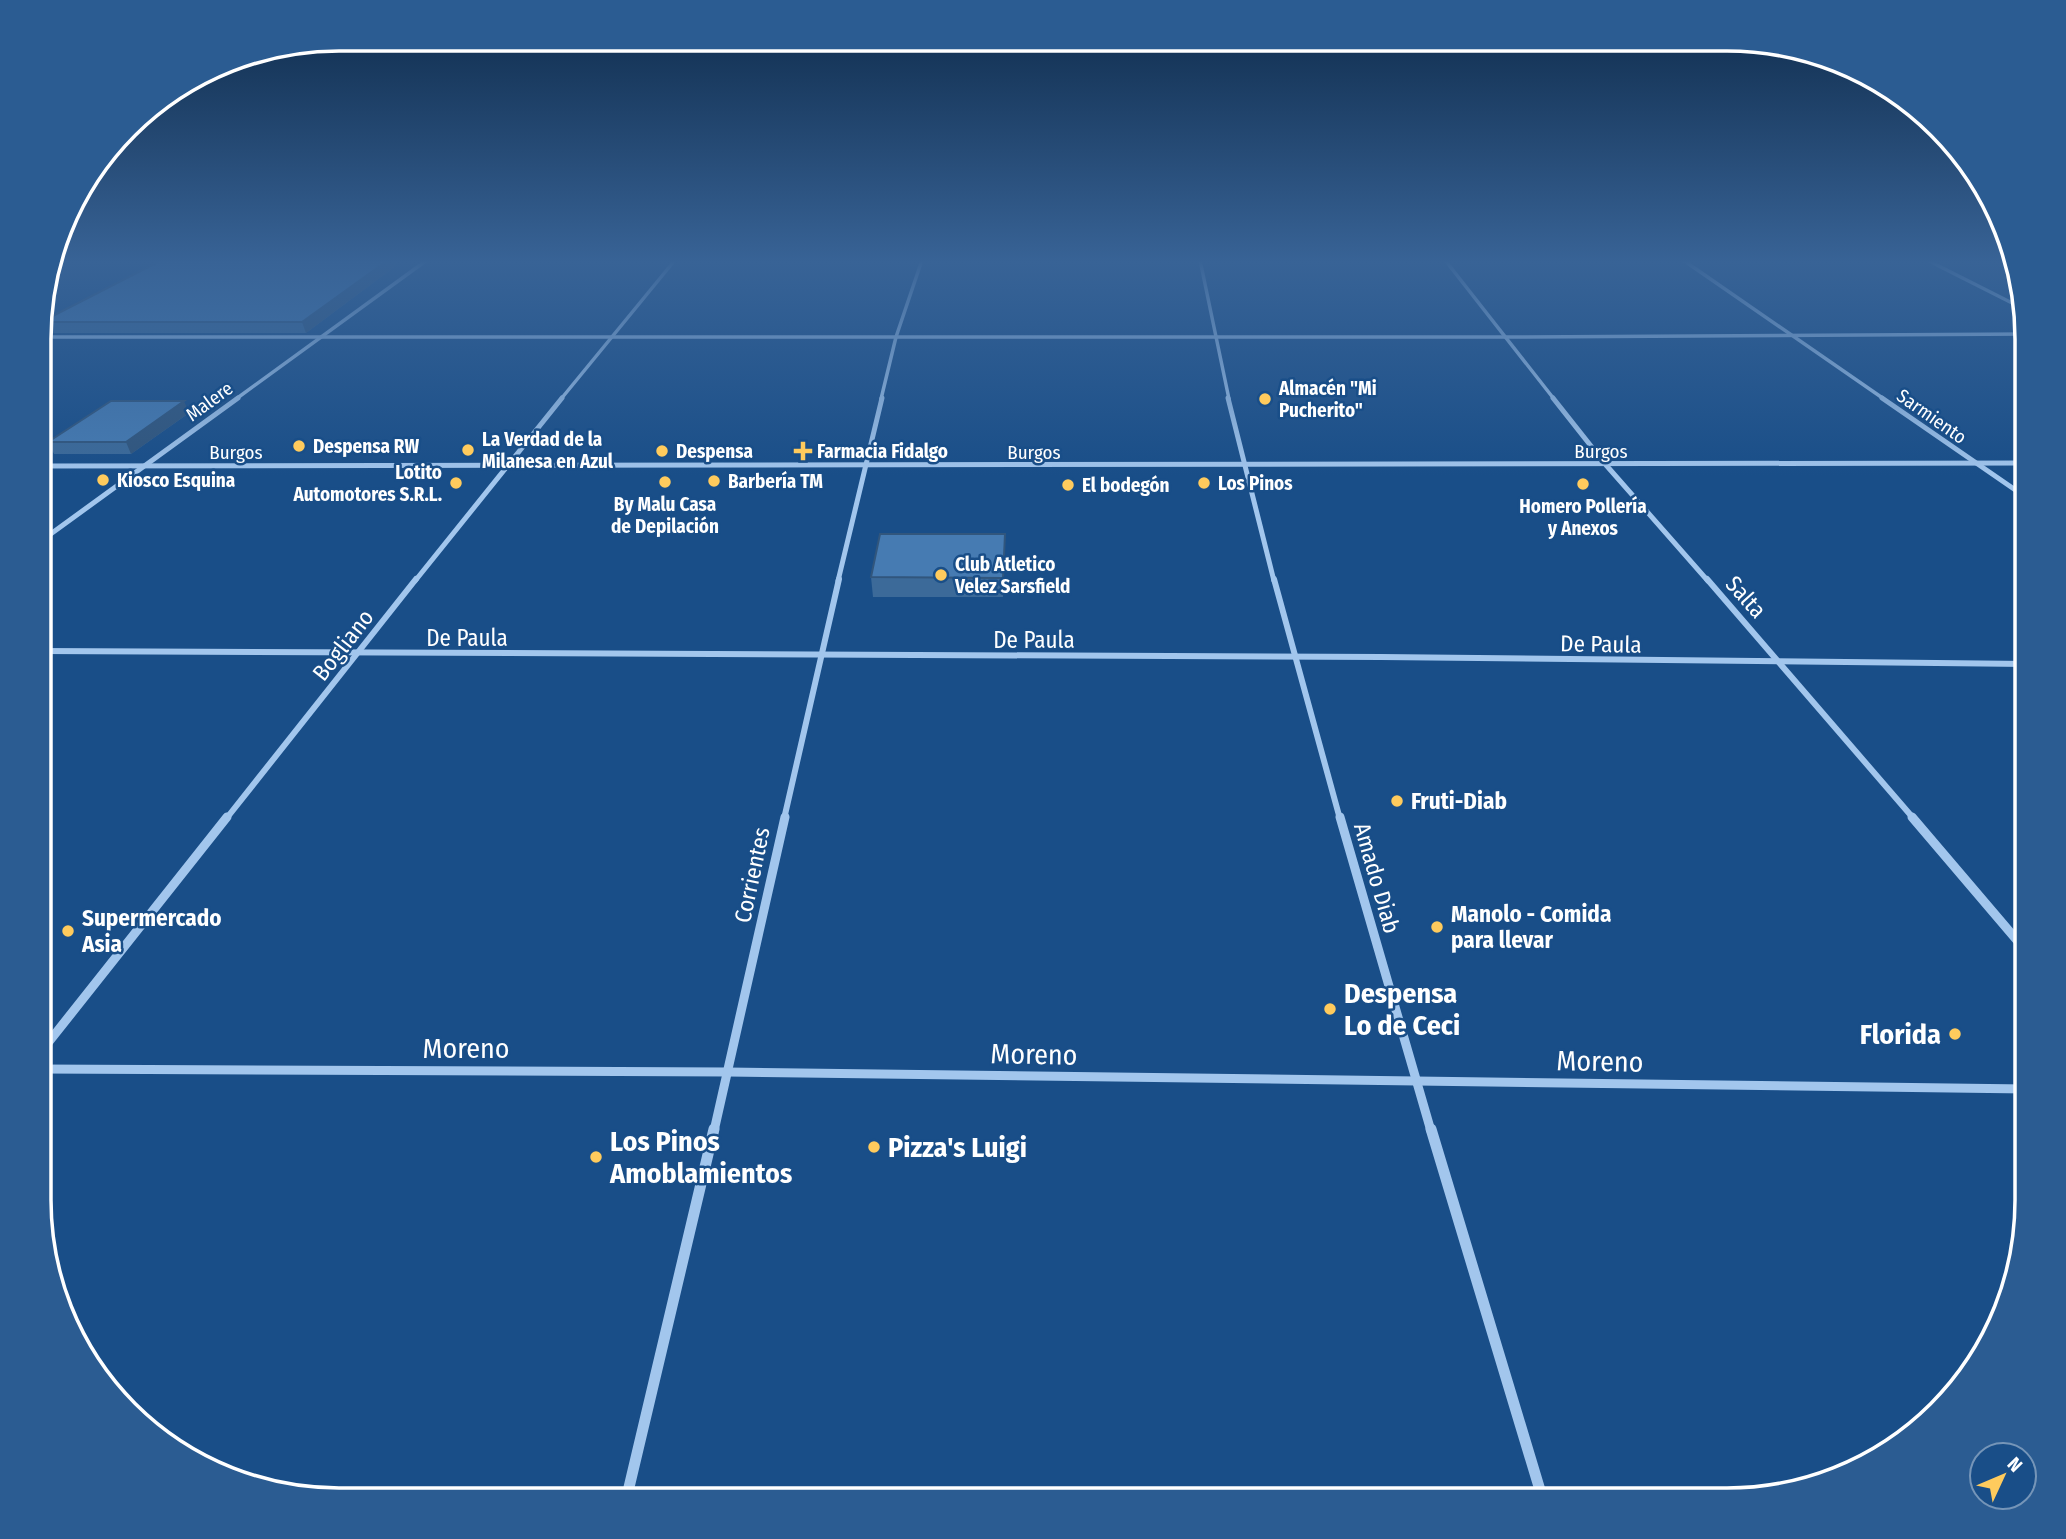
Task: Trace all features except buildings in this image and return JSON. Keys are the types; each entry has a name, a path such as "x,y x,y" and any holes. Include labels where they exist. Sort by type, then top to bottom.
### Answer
{"street":[{"name":"Malere","path":"51,534 329,332"},
{"name":"Bogliano","path":"51,1040 507,465 617,332"},
{"name":"Corrientes","path":"629,1488 728,1072 820,657 898,332"},
{"name":"Amado Diab","path":"1212,332 1294,657 1414,1082 1539,1488"},
{"name":"Salta","path":"1502,332 1606,465 1782,664 2015,938"},
{"name":"Sarmiento","path":"1788,332 2015,491"},
{"path":"51,337 1506,337 2015,334"},
{"name":"Burgos","path":"51,466 2015,463"},
{"name":"De Paula","path":"51,651 357,655 1294,657 1782,664 2015,664"},
{"name":"Moreno","path":"51,1069 728,1072 2015,1089"}],"place":[{"name":"Almacén \"Mi Pucherito\"","path":"1265,399"},
{"name":"Despensa RW","path":"299,446"},
{"name":"La Verdad de la Milanesa en Azul","path":"468,450"},
{"name":"Despensa","path":"662,451"},
{"name":"Farmacia Fidalgo","path":"803,451"},
{"name":"Kiosco Esquina","path":"103,480"},
{"name":"Barbería TM","path":"714,481"},
{"name":"By Malu Casa de Depilación","path":"665,482"},
{"name":"Lotito Automotores S.R.L.","path":"456,483"},
{"name":"Los Pinos","path":"1204,483"},
{"name":"Homero Pollería y Anexos","path":"1583,484"},
{"name":"El bodegón","path":"1068,485"},
{"name":"Club Atletico Velez Sarsfield","path":"941,575"},
{"name":"Fruti-Diab","path":"1397,801"},
{"name":"Manolo - Comida para llevar","path":"1437,927"},
{"name":"Supermercado Asia","path":"68,931"},
{"name":"Despensa Lo de Ceci","path":"1330,1009"},
{"name":"Florida","path":"1955,1034"},
{"name":"Pizza's Luigi","path":"874,1147"},
{"name":"Los Pinos Amoblamientos","path":"596,1157"}]}
